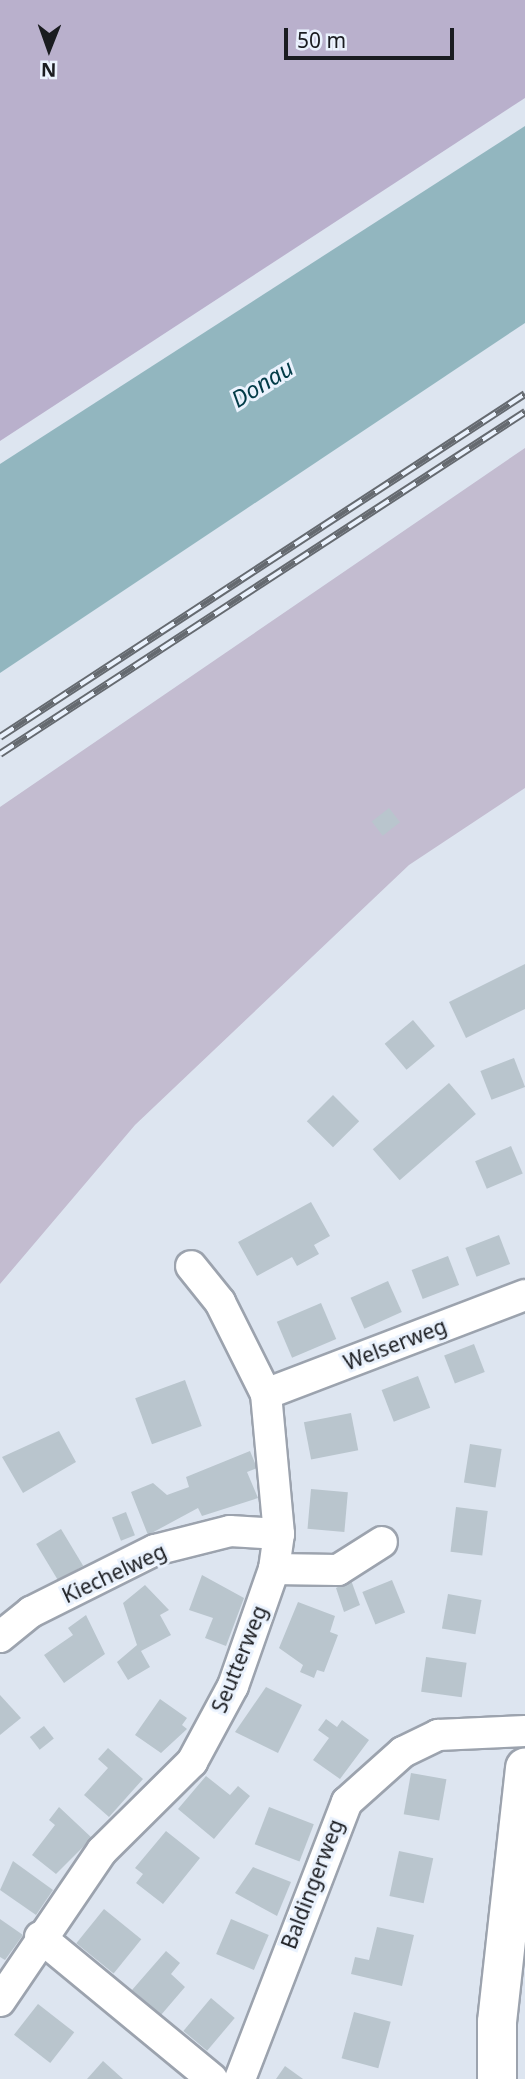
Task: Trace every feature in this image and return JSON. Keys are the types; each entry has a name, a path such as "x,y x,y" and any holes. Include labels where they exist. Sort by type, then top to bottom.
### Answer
{"main road":[{"path":"497,2079 497,2022 525,1768"},
{"path":"477,2079 497,2022"}],"street":[{"name":"Seutterweg","path":"0,2001 40,1937 102,1851 192,1762 233,1686 274,1569 279,1534 266,1394 220,1301 191,1266"},
{"name":"Welserweg","path":"266,1394 525,1295"},
{"name":"Kiechelweg","path":"0,1637 31,1612 155,1550 230,1531 279,1534"},
{"path":"274,1569 338,1570 382,1542"},
{"name":"Baldingerweg","path":"240,2079 347,1802 403,1752 438,1735 525,1731"},
{"path":"40,1937 212,2079"}],"shaded area":[{"path":"0,0 525,0 525,98 0,441"},
{"path":"525,448 525,788 409,865 135,1125 0,1284 0,807"}],"water":[{"name":"Donau","path":"525,126 525,323 0,673 0,464"}],"building":[{"path":"389,808 400,822 383,836 372,822"},
{"path":"525,964 525,1009 466,1038 449,1002"},
{"path":"413,1020 435,1046 407,1070 385,1044"},
{"path":"514,1058 525,1087 492,1100 480,1071"},
{"path":"449,1083 476,1114 400,1180 373,1149"},
{"path":"333,1095 359,1121 333,1147 307,1121"},
{"path":"511,1146 523,1174 487,1189 475,1161"},
{"path":"311,1202 330,1236 314,1245 319,1254 297,1266 292,1257 257,1276 238,1242"},
{"path":"499,1235 510,1264 477,1277 465,1248"},
{"path":"448,1256 459,1285 423,1299 412,1270"},
{"path":"388,1281 402,1312 364,1329 351,1298"},
{"path":"321,1303 336,1339 292,1358 277,1322"},
{"path":"474,1344 485,1372 455,1383 444,1355"},
{"path":"418,1376 430,1408 394,1422 382,1390"},
{"path":"185,1380 202,1426 152,1444 135,1398"},
{"path":"351,1413 358,1450 311,1459 304,1422"},
{"path":"59,1431 76,1462 23,1493 2,1457"},
{"path":"470,1444 502,1449 496,1488 464,1483"},
{"path":"250,1451 257,1468 247,1472 258,1498 202,1516 198,1508 148,1535 131,1492 153,1483 167,1495 189,1487 186,1477"},
{"path":"311,1489 348,1492 344,1532 308,1529"},
{"path":"456,1507 488,1511 482,1556 451,1552"},
{"path":"126,1512 135,1535 121,1541 112,1517"},
{"path":"61,1529 83,1566 58,1581 36,1544"},
{"path":"202,1575 244,1598 226,1646 205,1638 213,1618 189,1610"},
{"path":"351,1580 360,1605 344,1612 336,1588"},
{"path":"392,1580 405,1612 375,1624 362,1592"},
{"path":"145,1585 169,1610 160,1615 171,1635 141,1651 150,1667 128,1680 117,1662 137,1645 123,1603"},
{"path":"448,1594 481,1600 475,1634 442,1628"},
{"path":"298,1602 335,1616 330,1632 338,1635 324,1672 317,1670 314,1678 300,1672 303,1665 279,1648"},
{"path":"86,1615 105,1654 64,1683 44,1655 73,1635 68,1628"},
{"path":"426,1657 467,1663 462,1697 421,1692"},
{"path":"266,1687 302,1705 278,1753 235,1732"},
{"path":"0,1695 21,1718 0,1735"},
{"path":"160,1699 187,1718 182,1725 187,1729 161,1753 135,1735"},
{"path":"326,1719 337,1727 342,1720 369,1740 340,1779 313,1760 329,1738 318,1730"},
{"path":"44,1726 54,1739 40,1750 30,1737"},
{"path":"108,1748 143,1779 109,1817 84,1795 108,1768 98,1759"},
{"path":"411,1773 446,1779 439,1821 404,1814"},
{"path":"206,1776 230,1795 238,1786 250,1796 214,1839 178,1809"},
{"path":"59,1807 92,1838 56,1874 32,1855 55,1825 49,1820"},
{"path":"269,1807 314,1824 299,1862 255,1844"},
{"path":"166,1831 200,1858 163,1904 136,1883 143,1874 135,1868"},
{"path":"399,1851 433,1858 424,1903 389,1896"},
{"path":"13,1861 53,1890 36,1915 0,1890"},
{"path":"253,1867 291,1882 277,1916 235,1893"},
{"path":"104,1909 141,1939 114,1973 76,1943"},
{"path":"0,1919 23,1935 5,1960 0,1957"},
{"path":"231,1919 269,1935 254,1970 216,1954"},
{"path":"377,1927 414,1935 402,1986 351,1974 355,1957 369,1960"},
{"path":"166,1951 180,1963 171,1974 185,1987 161,2015 132,1990"},
{"path":"211,1998 235,2018 207,2051 183,2031"},
{"path":"38,2004 74,2032 50,2063 14,2035"},
{"path":"354,2012 391,2022 378,2068 342,2058"},
{"path":"103,2061 123,2079 87,2079"},
{"path":"285,2066 303,2079 276,2079"}],"railway":[{"path":"0,737 525,394"},
{"path":"0,754 525,412"}]}
